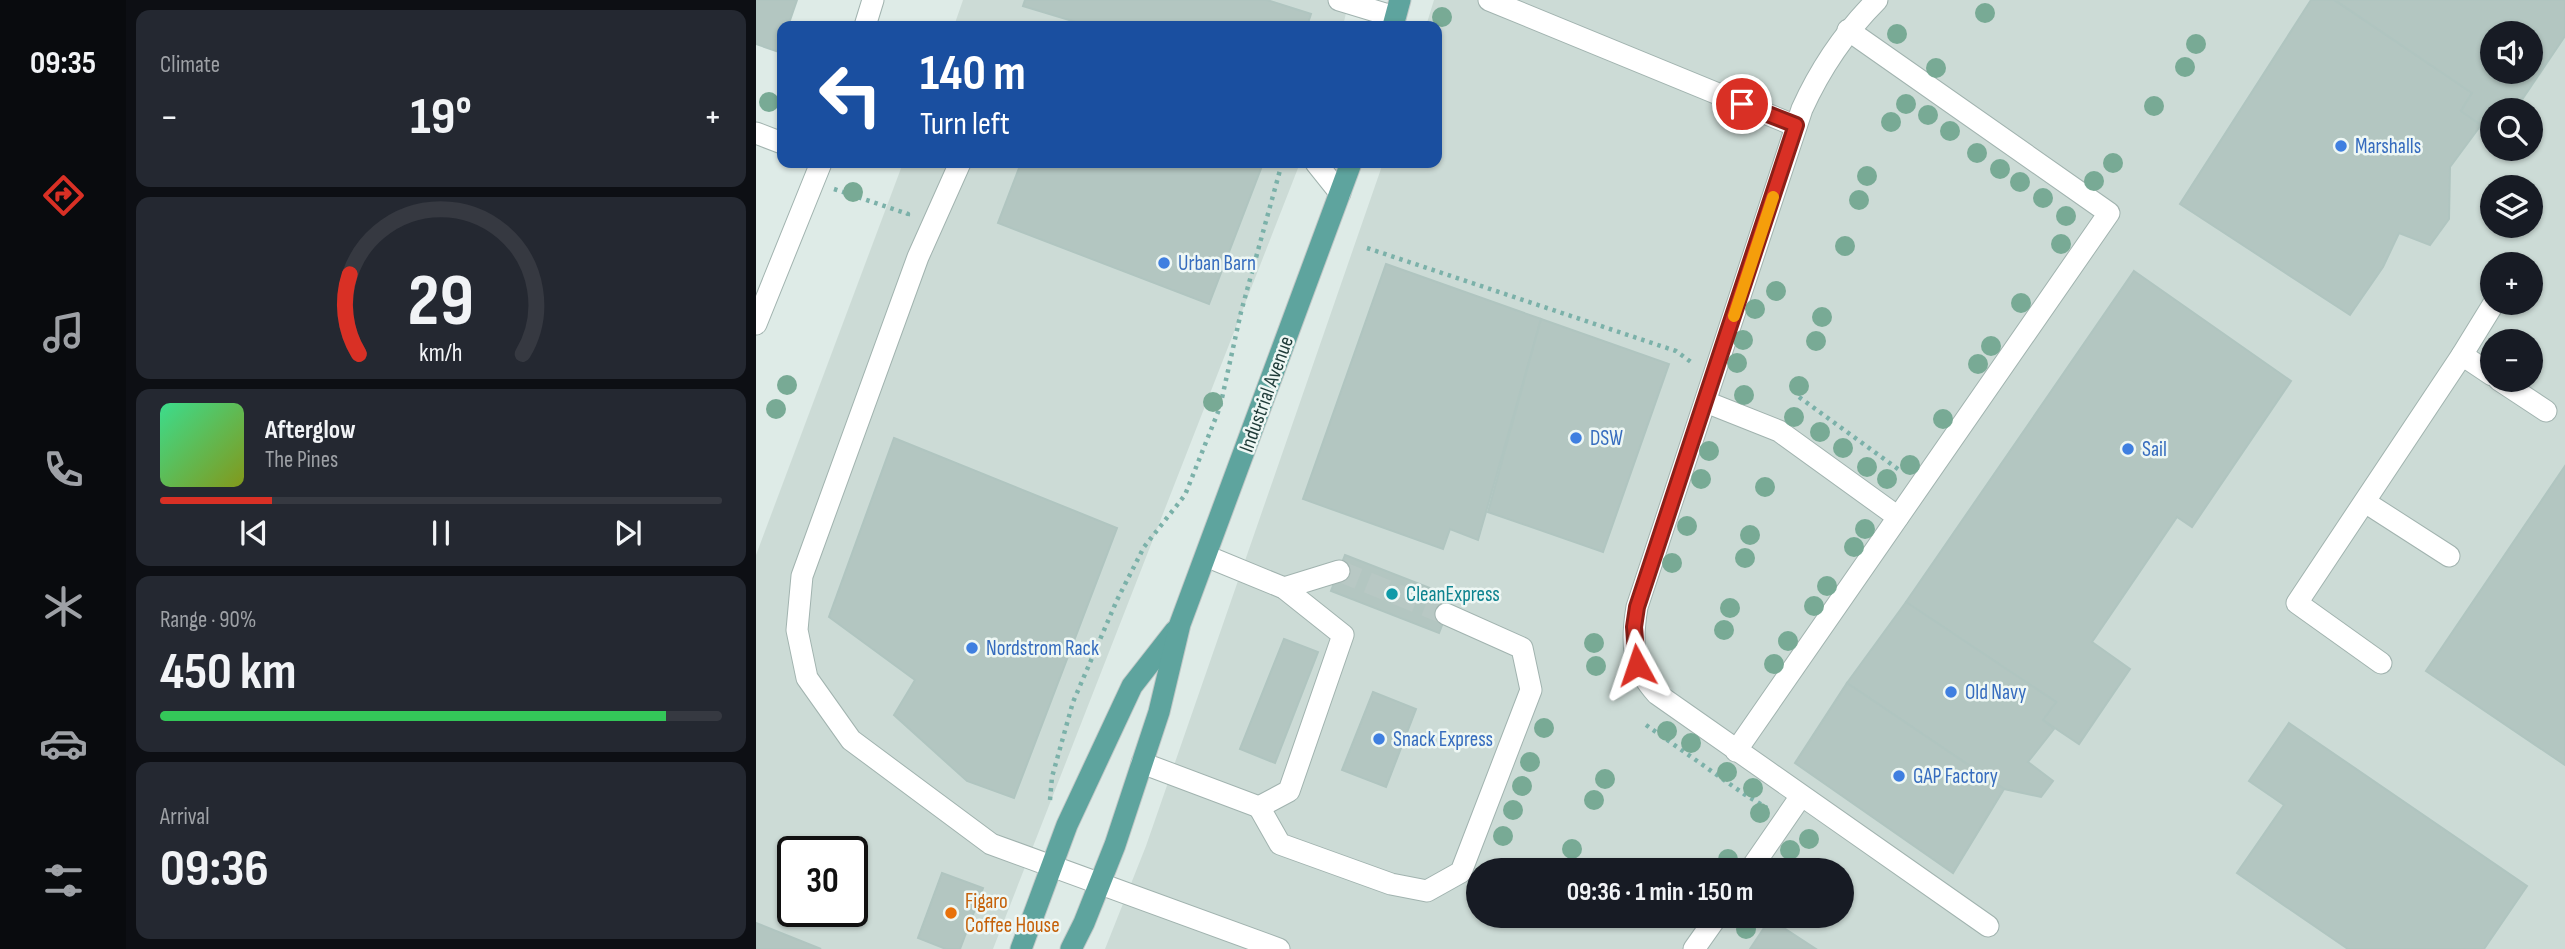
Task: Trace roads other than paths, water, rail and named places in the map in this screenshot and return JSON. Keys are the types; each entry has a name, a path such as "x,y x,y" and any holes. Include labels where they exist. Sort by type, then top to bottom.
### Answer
{"main road":[{"name":"Industrial Avenue","path":"1071,949 1100,883 1142,763 1159,712 1180,624 1349,168"},
{"name":"Industrial Avenue","path":"1021,949 1067,825 1132,686 1180,624"}],"street":[{"path":"867,21 873,0"},
{"path":"1339,0 1396,14"},
{"path":"1489,0 1796,125"},
{"path":"1877,0 1848,30 1812,85 1796,125 1637,607 1634,645 1637,665 1644,680 1657,694 1988,926"},
{"path":"1736,751 2109,213 1848,30"},
{"path":"756,133 777,141"},
{"path":"958,168 918,257 802,576 797,630 807,678 851,740 991,844 1279,949"},
{"path":"1320,168 1340,193"},
{"path":"756,324 818,171"},
{"path":"2381,663 2297,603 2487,315"},
{"path":"2462,355 2480,367"},
{"path":"2517,392 2546,411"},
{"path":"1706,402 1779,431 1898,517"},
{"path":"2365,502 2449,556"},
{"path":"1206,556 1284,588 1343,635 1289,791 1259,807"},
{"path":"1284,588 1339,571"},
{"path":"1142,763 1259,807 1280,844 1391,884 1427,891 1461,872 1531,690 1522,648 1446,614"},
{"path":"1758,858 1801,796"},
{"path":"1694,949 1709,928"}],"tunnel":[{"path":"1339,571 1446,614"}],"place":[{"name":"Marshalls","path":"2341,146"},
{"name":"Urban Barn","path":"1164,263"},
{"name":"DSW","path":"1576,438"},
{"name":"Sail","path":"2128,449"},
{"name":"CleanExpress","path":"1392,594"},
{"name":"Nordstrom Rack","path":"972,648"},
{"name":"Old Navy","path":"1951,692"},
{"name":"Snack Express","path":"1379,739"},
{"name":"GAP Factory","path":"1899,776"},
{"name":"Figaro Coffee House","path":"951,913"}]}
